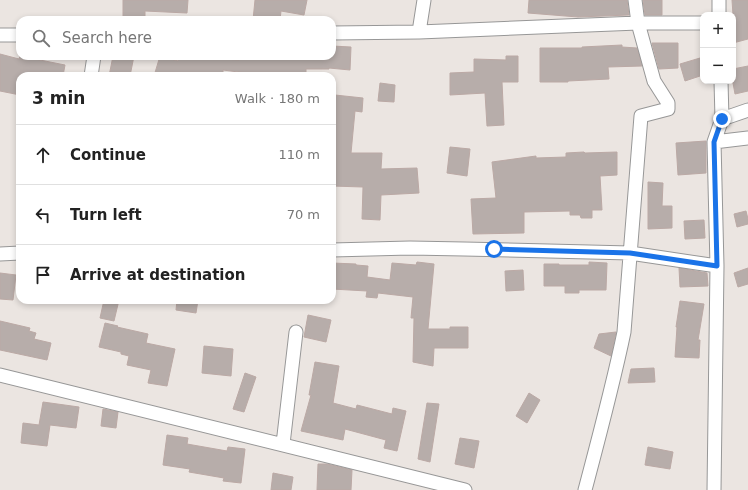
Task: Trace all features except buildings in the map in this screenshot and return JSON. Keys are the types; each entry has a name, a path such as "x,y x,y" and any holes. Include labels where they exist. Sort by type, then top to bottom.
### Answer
{"street":[{"path":"419,32 424,0"},
{"path":"585,490 603,423 624,332 641,116 668,109 668,103 654,81 638,23 635,0"},
{"path":"719,0 719,12"},
{"path":"336,32 419,32 638,23 700,23"},
{"path":"0,35 16,34"},
{"path":"92,72 93,60"},
{"path":"714,490 717,266 714,142 722,119 721,84"},
{"path":"722,119 748,110"},
{"path":"714,142 748,138"},
{"path":"336,250 410,248 630,253 717,266"},
{"path":"0,254 16,253"},
{"path":"283,444 296,332"},
{"path":"0,375 465,490"}],"route":[{"path":"494,249 630,253 717,266 714,142 722,119"}]}
